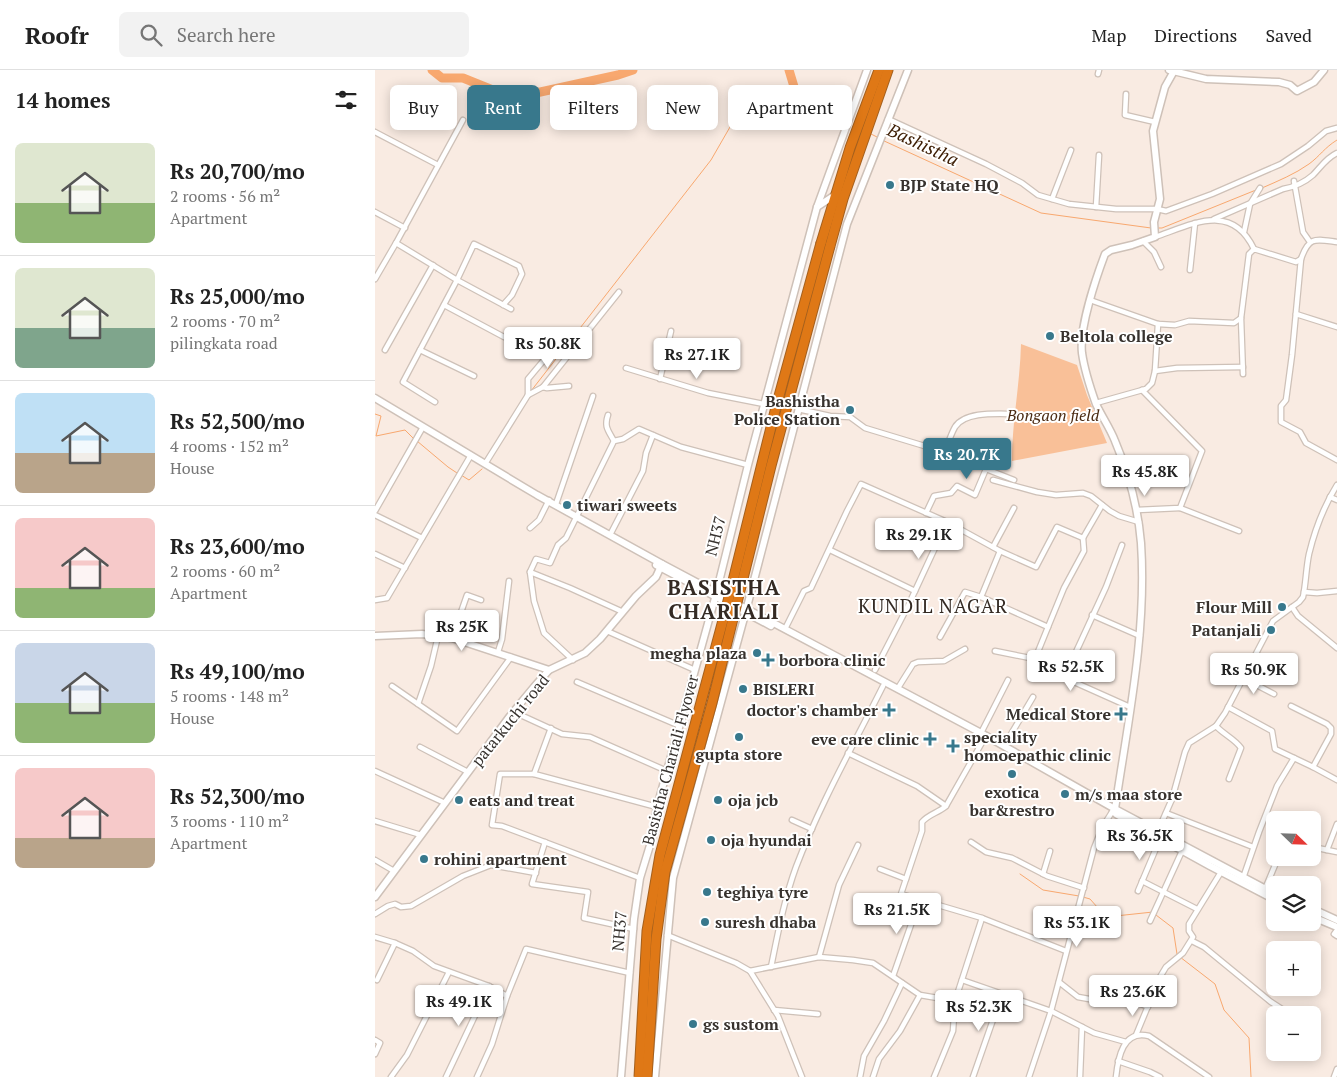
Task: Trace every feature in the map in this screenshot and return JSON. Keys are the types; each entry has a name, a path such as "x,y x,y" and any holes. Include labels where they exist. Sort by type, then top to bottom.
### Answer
{"highway":[{"path":"839,197 867,116 879,70"},
{"path":"867,116 888,70"},
{"name":"Basistha Chariali Flyover","path":"647,1077 656,939 665,872 712,703 839,197"},
{"name":"Basistha Chariali Flyover","path":"639,1077 647,931 660,855 726,610 775,407 826,244"}],"street":[{"name":"NH37","path":"621,1077 633,929 641,878 651,842 657,807 716,594 748,465 817,207 867,70"},
{"path":"655,1077 673,878 746,610 847,224 908,70"},
{"path":"1155,234 1154,222 1160,199 1153,132 1165,87 1172,70 1235,81 1279,82 1290,85 1297,91 1314,82 1324,70"},
{"path":"1125,94 1125,115 1155,122"},
{"path":"888,119 986,164 1039,195 1069,204 1116,209 1157,209 1167,211 1213,194 1281,164 1326,131 1337,128"},
{"path":"375,279 405,228 463,120"},
{"path":"375,132 438,165"},
{"path":"1052,199 1071,150"},
{"path":"1029,1077 1051,1011 1066,951 1085,888 1094,848 1102,828 1113,811 1140,636 1142,577 1137,510 1127,470 1096,403 1082,352 1084,325 1105,254 1111,250 1143,241 1155,234 1214,219 1250,204 1313,175 1322,164 1337,153"},
{"path":"1095,207 1099,155"},
{"path":"1294,184 1303,232 1310,242"},
{"path":"1243,232 1250,204 1260,188"},
{"path":"817,207 839,197 847,224"},
{"path":"375,212 405,228"},
{"path":"1214,219 1235,225 1248,236 1254,249 1296,262 1301,259"},
{"path":"1190,270 1195,223"},
{"path":"1337,242 1317,239 1305,246 1301,259 1286,400 1281,406 1281,422 1300,432 1301,437 1306,443 1337,460"},
{"path":"1143,241 1154,252 1161,267"},
{"path":"396,243 457,280 511,309"},
{"path":"435,402 403,382 474,244 519,266 522,274 512,295 503,305"},
{"path":"1243,374 1241,318 1249,254 1254,249"},
{"path":"385,350 433,265"},
{"path":"485,464 528,395 543,386 619,292"},
{"path":"1090,300 1158,324 1175,325 1189,321 1234,322 1241,318"},
{"path":"444,305 504,337"},
{"path":"1296,314 1337,327"},
{"path":"1096,403 1147,389 1152,383 1155,371 1158,324"},
{"path":"660,379 671,330"},
{"path":"528,395 527,379 565,335"},
{"path":"420,350 474,376"},
{"path":"1155,371 1177,368 1243,367"},
{"path":"626,368 708,393 764,404"},
{"path":"543,386 547,388 569,386"},
{"path":"1143,390 1201,451 1180,508"},
{"path":"556,504 593,396"},
{"path":"375,398 548,502 661,566 746,610 883,686 1004,746 1113,811"},
{"path":"798,409 830,416 850,417 865,428 941,451 945,449 956,425 970,416 1015,414"},
{"path":"608,415 605,422 614,440"},
{"path":"375,511 423,427"},
{"path":"614,440 623,438 639,429 681,447 748,465"},
{"path":"610,534 643,471 646,453 653,435"},
{"path":"573,660 544,633 534,601 531,572 536,559 550,563 558,545 566,538 614,440"},
{"path":"375,600 387,598 471,455"},
{"path":"925,513 934,496 951,494 957,486 975,495 985,468 1014,480"},
{"path":"993,480 1056,495 1083,493 1091,496 1125,519 1139,522"},
{"path":"785,628 804,591 811,588 861,484 947,522 1000,551 1035,567 1057,528 1083,538"},
{"path":"1138,891 1189,743 1216,726 1273,621 1299,602 1304,592 1308,555 1317,527 1337,485"},
{"path":"1330,497 1337,500"},
{"path":"548,502 556,504 576,518 610,534 661,566"},
{"path":"530,528 539,520 548,502"},
{"path":"1102,505 1083,538 1084,551 1064,588 1035,659 1036,665 1130,707"},
{"path":"993,547 1014,508"},
{"path":"1137,510 1180,508 1239,531"},
{"path":"375,515 422,538"},
{"path":"875,670 947,522"},
{"path":"1064,678 1106,587 1121,545"},
{"path":"830,550 915,591"},
{"path":"981,597 1000,551"},
{"path":"375,554 405,568"},
{"name":"patarkuchi road","path":"375,897 468,772 549,670 585,653 607,631 636,596 656,577 661,566"},
{"path":"531,572 623,612"},
{"path":"498,652 502,639 509,581"},
{"path":"940,637 965,592 981,597 1048,627"},
{"path":"1304,592 1337,592"},
{"path":"452,638 467,595 481,600"},
{"path":"1292,607 1298,616 1337,648"},
{"path":"746,610 785,628 898,688 1113,811 1266,895"},
{"path":"1092,615 1140,636"},
{"path":"607,631 695,670"},
{"path":"376,637 422,634 452,638 549,670"},
{"path":"418,704 431,666 438,636"},
{"path":"898,688 913,664 918,662 944,661 965,649"},
{"path":"995,650 1035,659"},
{"path":"392,686 457,731 511,656"},
{"path":"1243,678 1274,694"},
{"path":"1008,680 946,806 940,811 929,815 922,822 922,831 901,894 982,918 1066,951"},
{"path":"577,682 680,726"},
{"path":"771,967 781,915 796,869 830,786 883,686"},
{"path":"1004,746 1033,697"},
{"path":"1291,706 1327,724 1331,728 1331,734 1313,767"},
{"path":"1227,707 1272,731 1275,749 1337,780"},
{"path":"514,712 570,735 579,734 590,737 667,771"},
{"path":"1216,726 1241,748 1229,779"},
{"path":"534,774 551,728"},
{"path":"420,747 468,772"},
{"path":"848,753 917,786 946,806"},
{"path":"1242,880 1277,786 1294,758"},
{"path":"375,771 445,803"},
{"path":"641,878 502,826 492,825 500,774 534,774 657,807"},
{"path":"1166,813 1253,847"},
{"path":"792,820 812,829"},
{"path":"375,821 421,835"},
{"path":"1327,850 1337,824"},
{"path":"1158,835 1182,851 1221,872 1265,890 1275,866"},
{"path":"545,842 532,884 588,892 584,918 633,929"},
{"path":"971,842 986,852 1012,858 1043,874 1085,888"},
{"path":"819,957 839,885 858,845"},
{"path":"1321,849 1337,852"},
{"path":"1043,874 1050,851"},
{"path":"1150,921 1182,851"},
{"path":"375,860 394,871"},
{"path":"375,914 395,904 401,907 411,906 463,876 491,865 536,873"},
{"path":"880,870 906,879"},
{"path":"1116,1077 1118,1061 1126,1042 1136,1034 1154,990 1166,967 1180,957 1192,940 1193,937 1189,931 1189,924 1221,872"},
{"path":"1142,881 1197,910"},
{"path":"893,976 920,899"},
{"path":"1321,913 1337,920"},
{"path":"934,1077 953,1031 955,1001 982,918"},
{"path":"1321,921 1337,929 1334,934 1337,936"},
{"path":"667,935 736,963 750,971 775,1010 802,1077"},
{"path":"375,937 413,951 434,966 489,986 507,996"},
{"path":"1192,940 1204,947 1277,1006"},
{"path":"377,980 395,943"},
{"path":"477,1077 526,949 630,973"},
{"path":"750,971 819,957 853,960 873,963 920,994 955,1001"},
{"path":"391,1077 407,1055 449,972"},
{"path":"962,980 1051,1011 1094,1033 1126,1042"},
{"path":"1059,982 1078,998 1100,1001 1103,988 1148,1007"},
{"path":"860,1077 864,1056 884,1021 902,983"},
{"path":"446,1077 489,986"},
{"path":"873,1077 879,1059 900,1030 920,994"},
{"path":"973,1077 1002,994"},
{"path":"775,1010 818,1014"},
{"path":"1080,1077 1083,1027"},
{"path":"1136,1034 1149,1036 1209,1077"},
{"path":"375,1040 378,1040 380,1044 375,1054"},
{"path":"1118,1061 1160,1077"},
{"path":"1334,1077 1337,1069"}],"green space":[{"name":"Bongaon field","path":"1021,344 1077,365 1107,443 1012,461"}],"waterway":[{"path":"432,70 442,78 463,78 513,98 633,70"},
{"path":"789,70 794,85"},
{"name":"Bashistha","path":"531,391 711,160 728,130"},
{"name":"Bashistha","path":"871,134 879,138"},
{"name":"Bashistha","path":"882,140 1041,213 1151,228"},
{"name":"Bashistha","path":"1262,188 1304,168 1337,140"},
{"name":"Bashistha","path":"1157,228 1162,228 1256,190"},
{"name":"Bashistha","path":"375,414 381,416 376,436 405,430 414,439"},
{"name":"Bashistha","path":"417,441 457,473"},
{"name":"Bashistha","path":"461,475 469,480 482,469"},
{"path":"1020,874 1043,890 1079,896"},
{"path":"1083,897 1090,899 1106,917 1153,912"},
{"path":"1156,915 1173,928 1177,954"},
{"path":"1180,957 1215,984 1224,1010 1249,1038 1251,1077"}],"place":[{"name":"BJP State HQ","path":"890,185"},
{"name":"Beltola college","path":"1050,336"},
{"name":"Bashistha Police Station","path":"850,410"},
{"name":"tiwari sweets","path":"567,505"},
{"name":"Flour Mill","path":"1282,607"},
{"name":"Patanjali","path":"1271,630"},
{"name":"megha plaza","path":"757,653"},
{"name":"borbora clinic","path":"768,660"},
{"name":"BISLERI","path":"743,689"},
{"name":"doctor's chamber","path":"889,710"},
{"name":"Medical Store","path":"1121,714"},
{"name":"gupta store","path":"739,737"},
{"name":"eve care clinic","path":"930,739"},
{"name":"speciality homoepathic clinic","path":"953,746"},
{"name":"exotica bar&restro","path":"1012,774"},
{"name":"m/s maa store","path":"1065,794"},
{"name":"eats and treat","path":"459,800"},
{"name":"oja jcb","path":"718,800"},
{"name":"oja hyundai","path":"711,840"},
{"name":"rohini apartment","path":"424,859"},
{"name":"teghiya tyre","path":"707,892"},
{"name":"suresh dhaba","path":"705,922"},
{"name":"gs sustom","path":"693,1024"}],"district":[{"name":"BASISTHA CHARIALI","path":"724,600"},
{"name":"KUNDIL NAGAR","path":"933,606"}]}
